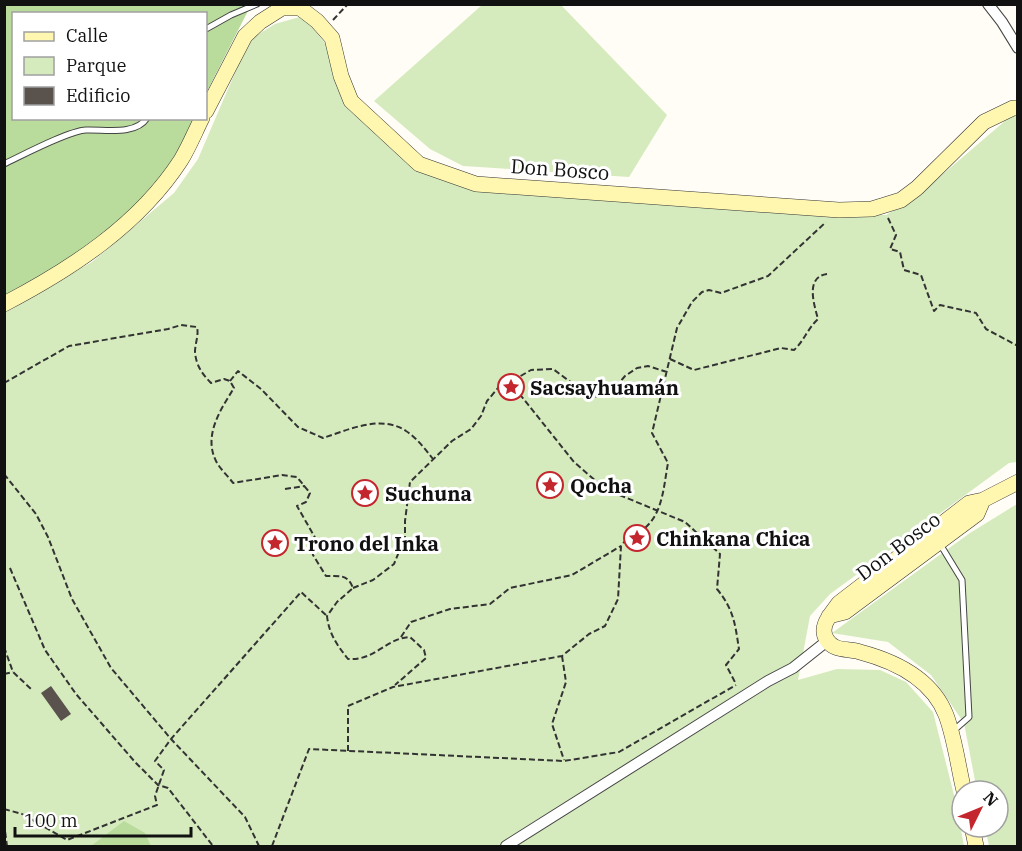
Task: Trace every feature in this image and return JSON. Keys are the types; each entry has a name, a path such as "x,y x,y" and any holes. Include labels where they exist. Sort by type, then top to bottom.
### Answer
{"street":[{"path":"988,4 1017,48"},
{"name":"Don Bosco","path":"207,109 245,36 260,22 282,8 299,6 332,38 341,76 351,101 419,164 476,184 838,210 873,210 901,200 917,188 984,122 1016,106"},
{"path":"4,304 87,255 139,210 162,186 182,159 201,120"},
{"name":"Don Bosco","path":"829,616 838,603 969,503 983,500 1017,482"},
{"name":"Don Bosco","path":"829,616 845,612 977,514 983,500"},
{"path":"829,616 823,632 827,641 838,650 858,651 900,666 926,684 945,711 952,732 962,779"},
{"path":"506,846 793,668 827,641"}],"lane":[{"path":"207,28 257,4"},
{"path":"4,164 82,130 132,129 143,124 146,120"},
{"path":"938,542 962,580 969,717 952,732"}],"path":[{"path":"325,29 348,4"},
{"path":"884,207 896,235 890,249 900,252 904,270 921,275 934,311 940,305 976,314 986,329 1017,346"},
{"path":"401,638 411,621 450,609 490,604 510,588 572,575 621,546 626,539 646,527 658,512 668,464 652,433 678,328 692,302 702,292 709,290 721,293 768,276 838,210"},
{"path":"670,359 694,370 781,348 794,350 802,343 806,333 818,319 812,298 813,285 822,274 827,274"},
{"path":"4,383 69,346 181,325 196,327 198,334 195,351 201,374 211,383 224,379 230,381 234,388 215,419 211,449 217,463 233,483 282,475 297,477 310,493 306,502 297,506 317,541 312,550 313,555 326,576 345,576 350,580 353,588"},
{"path":"327,616 337,602 353,588 373,580 394,564 405,537 410,482 452,441 471,429 498,388 506,386 531,370 553,369 580,389 597,397 613,390 625,376 637,368 648,366 666,372"},
{"path":"230,381 238,371 261,389 298,427 323,438 361,425 388,424 405,430 433,459"},
{"path":"506,386 511,387 522,397 574,462 605,489 685,522 720,554 717,589 734,616 739,649 726,665 736,684 748,694"},
{"path":"4,474 36,514 48,537 72,599 111,668 171,739 245,817 259,846"},
{"path":"285,489 305,486"},
{"path":"348,751 348,706 393,687 562,656 590,634 605,626 618,599 621,546"},
{"path":"10,568 45,650 76,694 135,762 158,784 168,788 213,846"},
{"path":"4,809 22,814 67,840 157,806 155,796 164,770 155,761 171,739 301,592 327,616 334,641 348,659 360,660 401,638 410,637 424,650 426,658 393,687"},
{"path":"4,647 13,672 31,688"},
{"path":"562,656 566,682 552,724 564,761"},
{"path":"4,674 13,672"},
{"path":"272,846 309,749 564,761 619,752 736,684"},
{"path":"4,823 7,846"}],"green space":[{"path":"5,5 251,5 207,91 207,12 12,12 12,120 195,120 152,192 99,242 5,299"},
{"path":"482,5 561,5 667,115 629,177 463,166 430,149 374,101"},
{"name":"Sacsayhuamán","path":"303,16 340,62 364,116 418,165 477,185 850,215 886,215 915,198 1012,115 1017,115 1017,462 1009,463 830,594 810,616 798,680 837,669 880,670 906,682 933,712 950,779 950,839 963,839 964,846 5,846 4,312 92,262 174,193 198,159 249,40 275,24"},
{"path":"1017,504 1017,846 989,846 988,839 1010,839 1010,779 975,779 964,723 931,675 888,642 832,633 970,533"},
{"path":"124,821 145,833 151,846 91,846"}],"building":[{"path":"51,686 71,714 61,721 41,693"}],"place":[{"name":"Sacsayhuamán","path":"511,387"},
{"name":"Qocha","path":"550,485"},
{"name":"Suchuna","path":"365,493"},
{"name":"Chinkana Chica","path":"637,538"},
{"name":"Trono del Inka","path":"275,543"}]}
